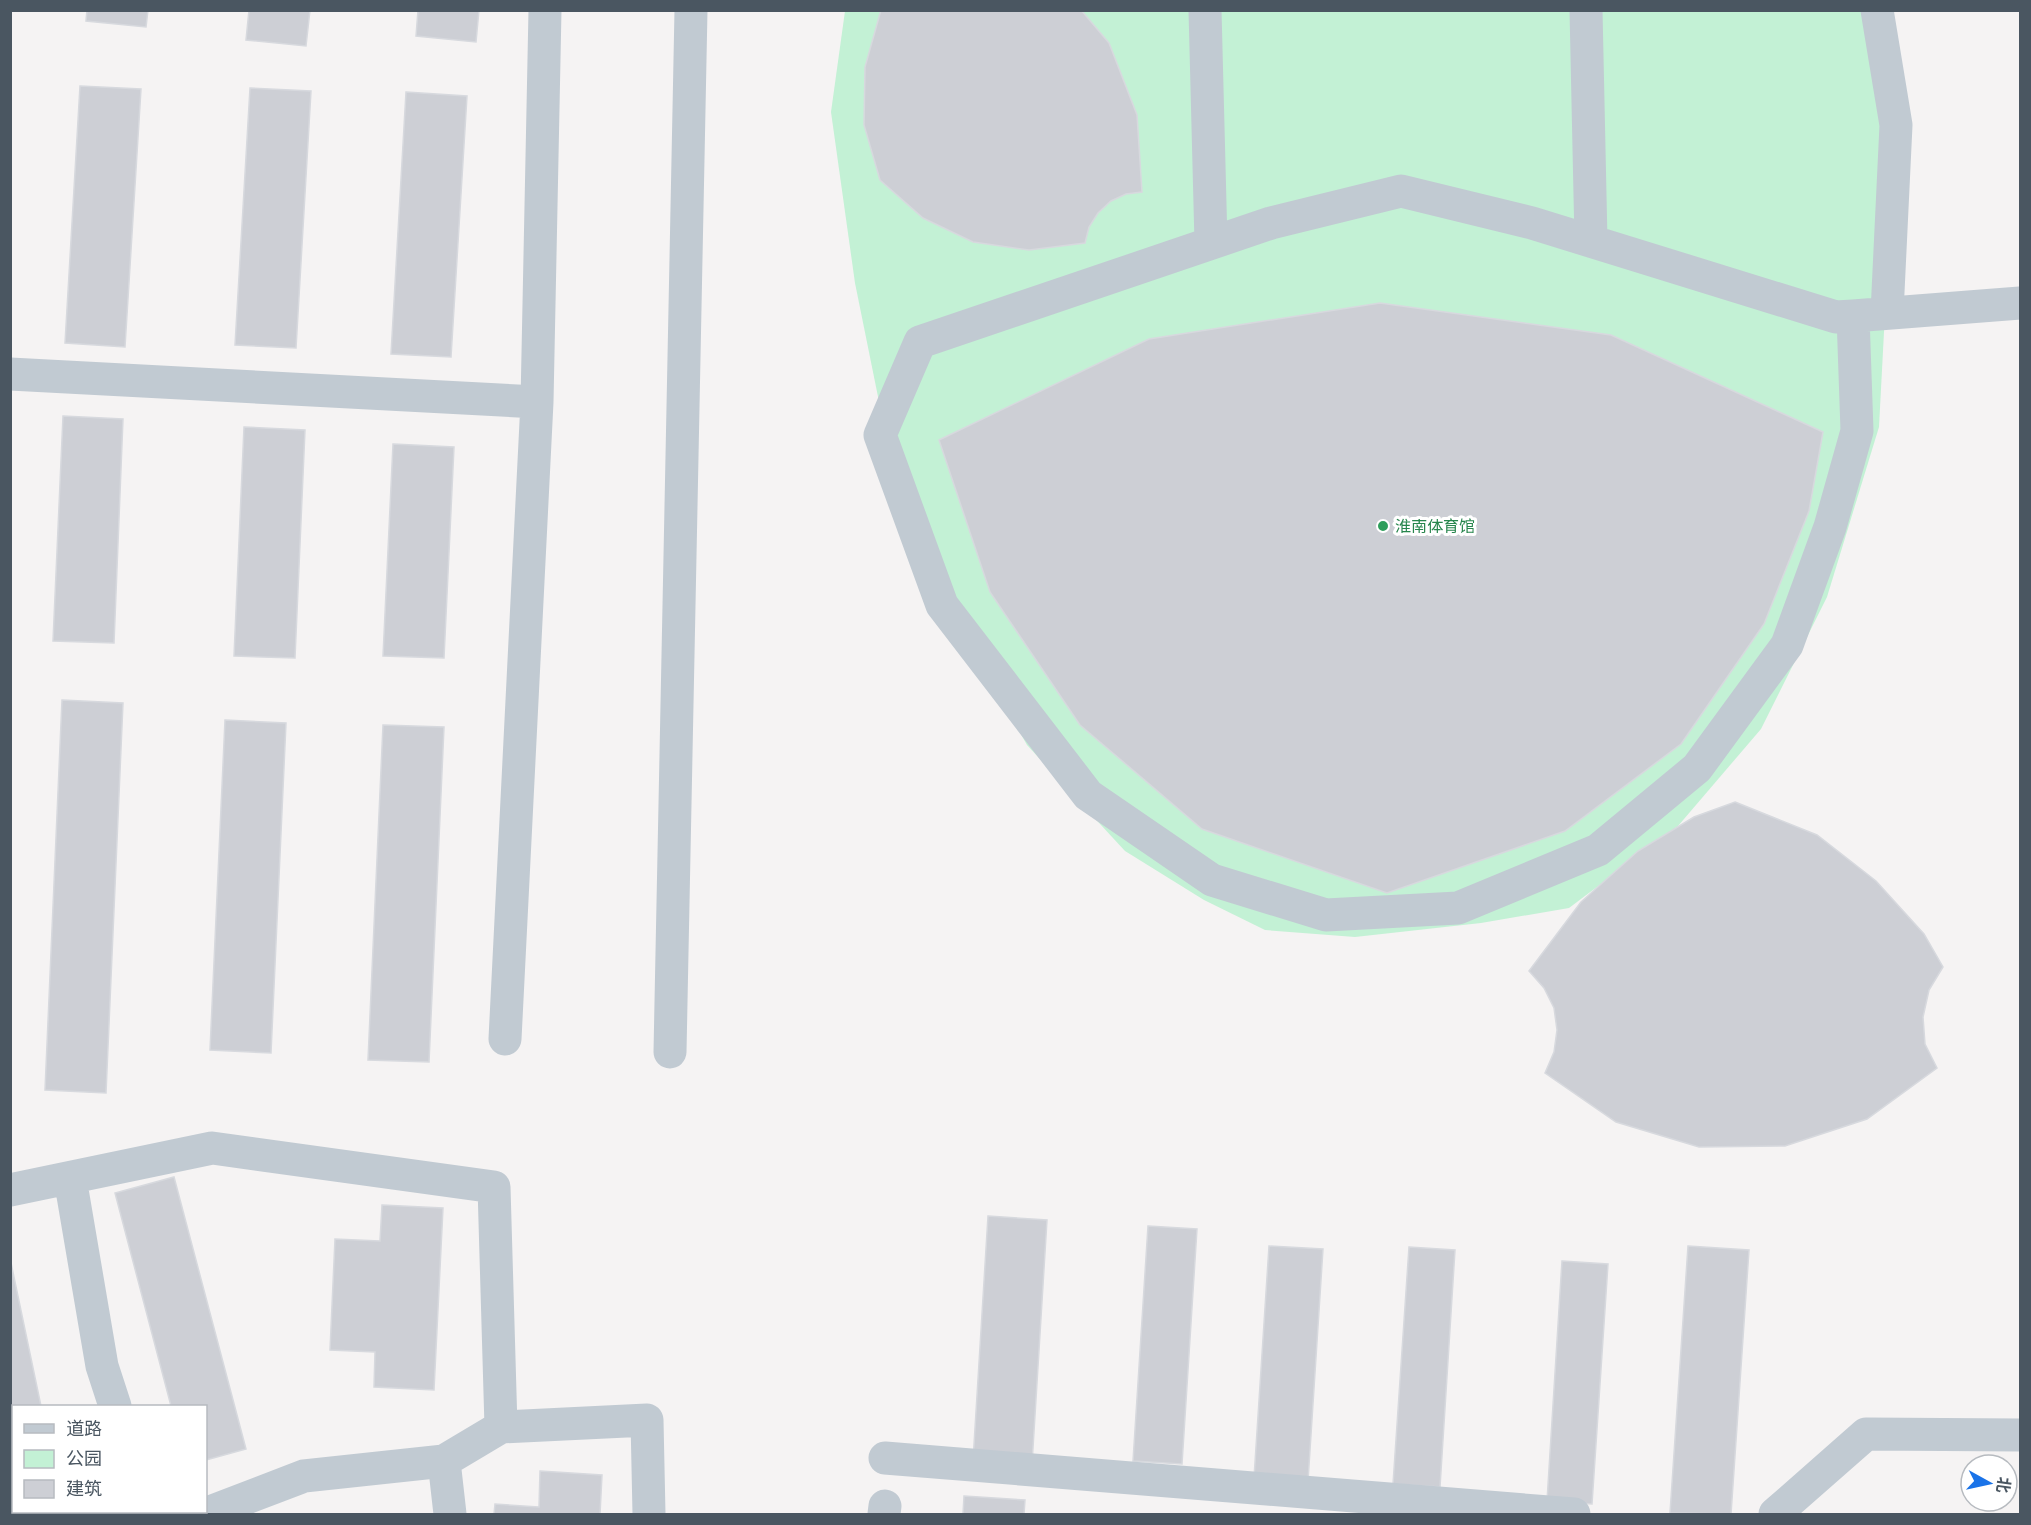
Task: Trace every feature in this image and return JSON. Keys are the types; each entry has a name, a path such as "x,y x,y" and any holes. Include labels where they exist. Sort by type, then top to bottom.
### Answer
{"street":[{"path":"505,1039 537,402 545,10"},
{"path":"670,1052 691,10"},
{"path":"1205,10 1211,243"},
{"path":"1586,10 1591,241"},
{"path":"1877,10 1896,124 1887,313"},
{"path":"1852,316 1857,431 1830,527 1787,645 1697,768 1598,850 1458,908 1326,915 1212,880 1088,795 942,605 880,435 920,342 1271,223 1401,191 1532,223 1836,317 2020,303"},
{"path":"10,374 537,402"},
{"path":"10,1190 212,1148 494,1187 501,1427"},
{"path":"70,1178 102,1366 114,1405"},
{"path":"205,1515 304,1476 444,1461 501,1427 647,1420 649,1515"},
{"path":"1775,1515 1866,1434 2020,1435"},
{"path":"885,1458 1574,1515"},
{"path":"444,1461 450,1515"}],"green space":[{"name":"淮南体育馆","path":"845,11 1876,11 1889,237 1879,427 1827,597 1761,729 1678,826 1569,908 1481,923 1355,937 1265,930 1204,900 1125,851 1027,745 945,598 890,456 855,283 831,112"}],"building":[{"path":"87,10 148,10 146,27 86,21"},
{"path":"249,10 310,10 306,46 246,40"},
{"path":"418,10 479,10 476,42 416,36"},
{"path":"881,10 1081,10 1109,43 1137,115 1142,192 1126,194 1111,201 1098,213 1089,227 1085,243 1029,250 973,242 923,218 880,180 864,125 865,67"},
{"path":"80,86 141,89 125,347 65,343"},
{"path":"250,88 311,91 296,348 235,345"},
{"path":"406,92 467,96 451,357 391,354"},
{"path":"1380,303 1611,335 1823,432 1809,511 1764,624 1681,744 1565,831 1387,893 1202,829 1080,725 990,592 939,440 1149,339"},
{"path":"63,416 123,419 114,643 53,641"},
{"path":"244,427 305,430 295,658 234,656"},
{"path":"393,444 454,447 444,658 383,656"},
{"path":"62,700 123,703 106,1093 45,1090"},
{"path":"225,720 286,723 271,1053 210,1050"},
{"path":"383,725 444,727 429,1062 368,1060"},
{"path":"1735,802 1817,835 1876,881 1924,934 1943,967 1929,990 1923,1017 1925,1044 1937,1068 1867,1119 1785,1146 1699,1147 1616,1122 1545,1073 1554,1052 1557,1030 1554,1008 1544,988 1529,971 1581,902 1638,851 1694,817"},
{"path":"174,1177 246,1449 207,1460 207,1405 171,1405 115,1193"},
{"path":"382,1205 443,1208 434,1390 374,1387 375,1352 330,1350 335,1239 380,1241"},
{"path":"988,1216 1047,1220 1032,1464 973,1461"},
{"path":"1148,1226 1197,1229 1182,1464 1133,1461"},
{"path":"1269,1246 1323,1249 1308,1481 1254,1478"},
{"path":"1688,1246 1749,1250 1731,1514 1670,1513"},
{"path":"1409,1247 1455,1250 1440,1487 1393,1484"},
{"path":"10,1258 41,1405 12,1405 12,1513 63,1514 10,1514"},
{"path":"1562,1261 1608,1264 1592,1504 1547,1501"},
{"path":"540,1471 602,1475 600,1514 494,1514 495,1504 539,1507"},
{"path":"964,1496 1025,1500 1024,1514 963,1514"}],"place":[{"name":"淮南体育馆","path":"1383,526"}]}
